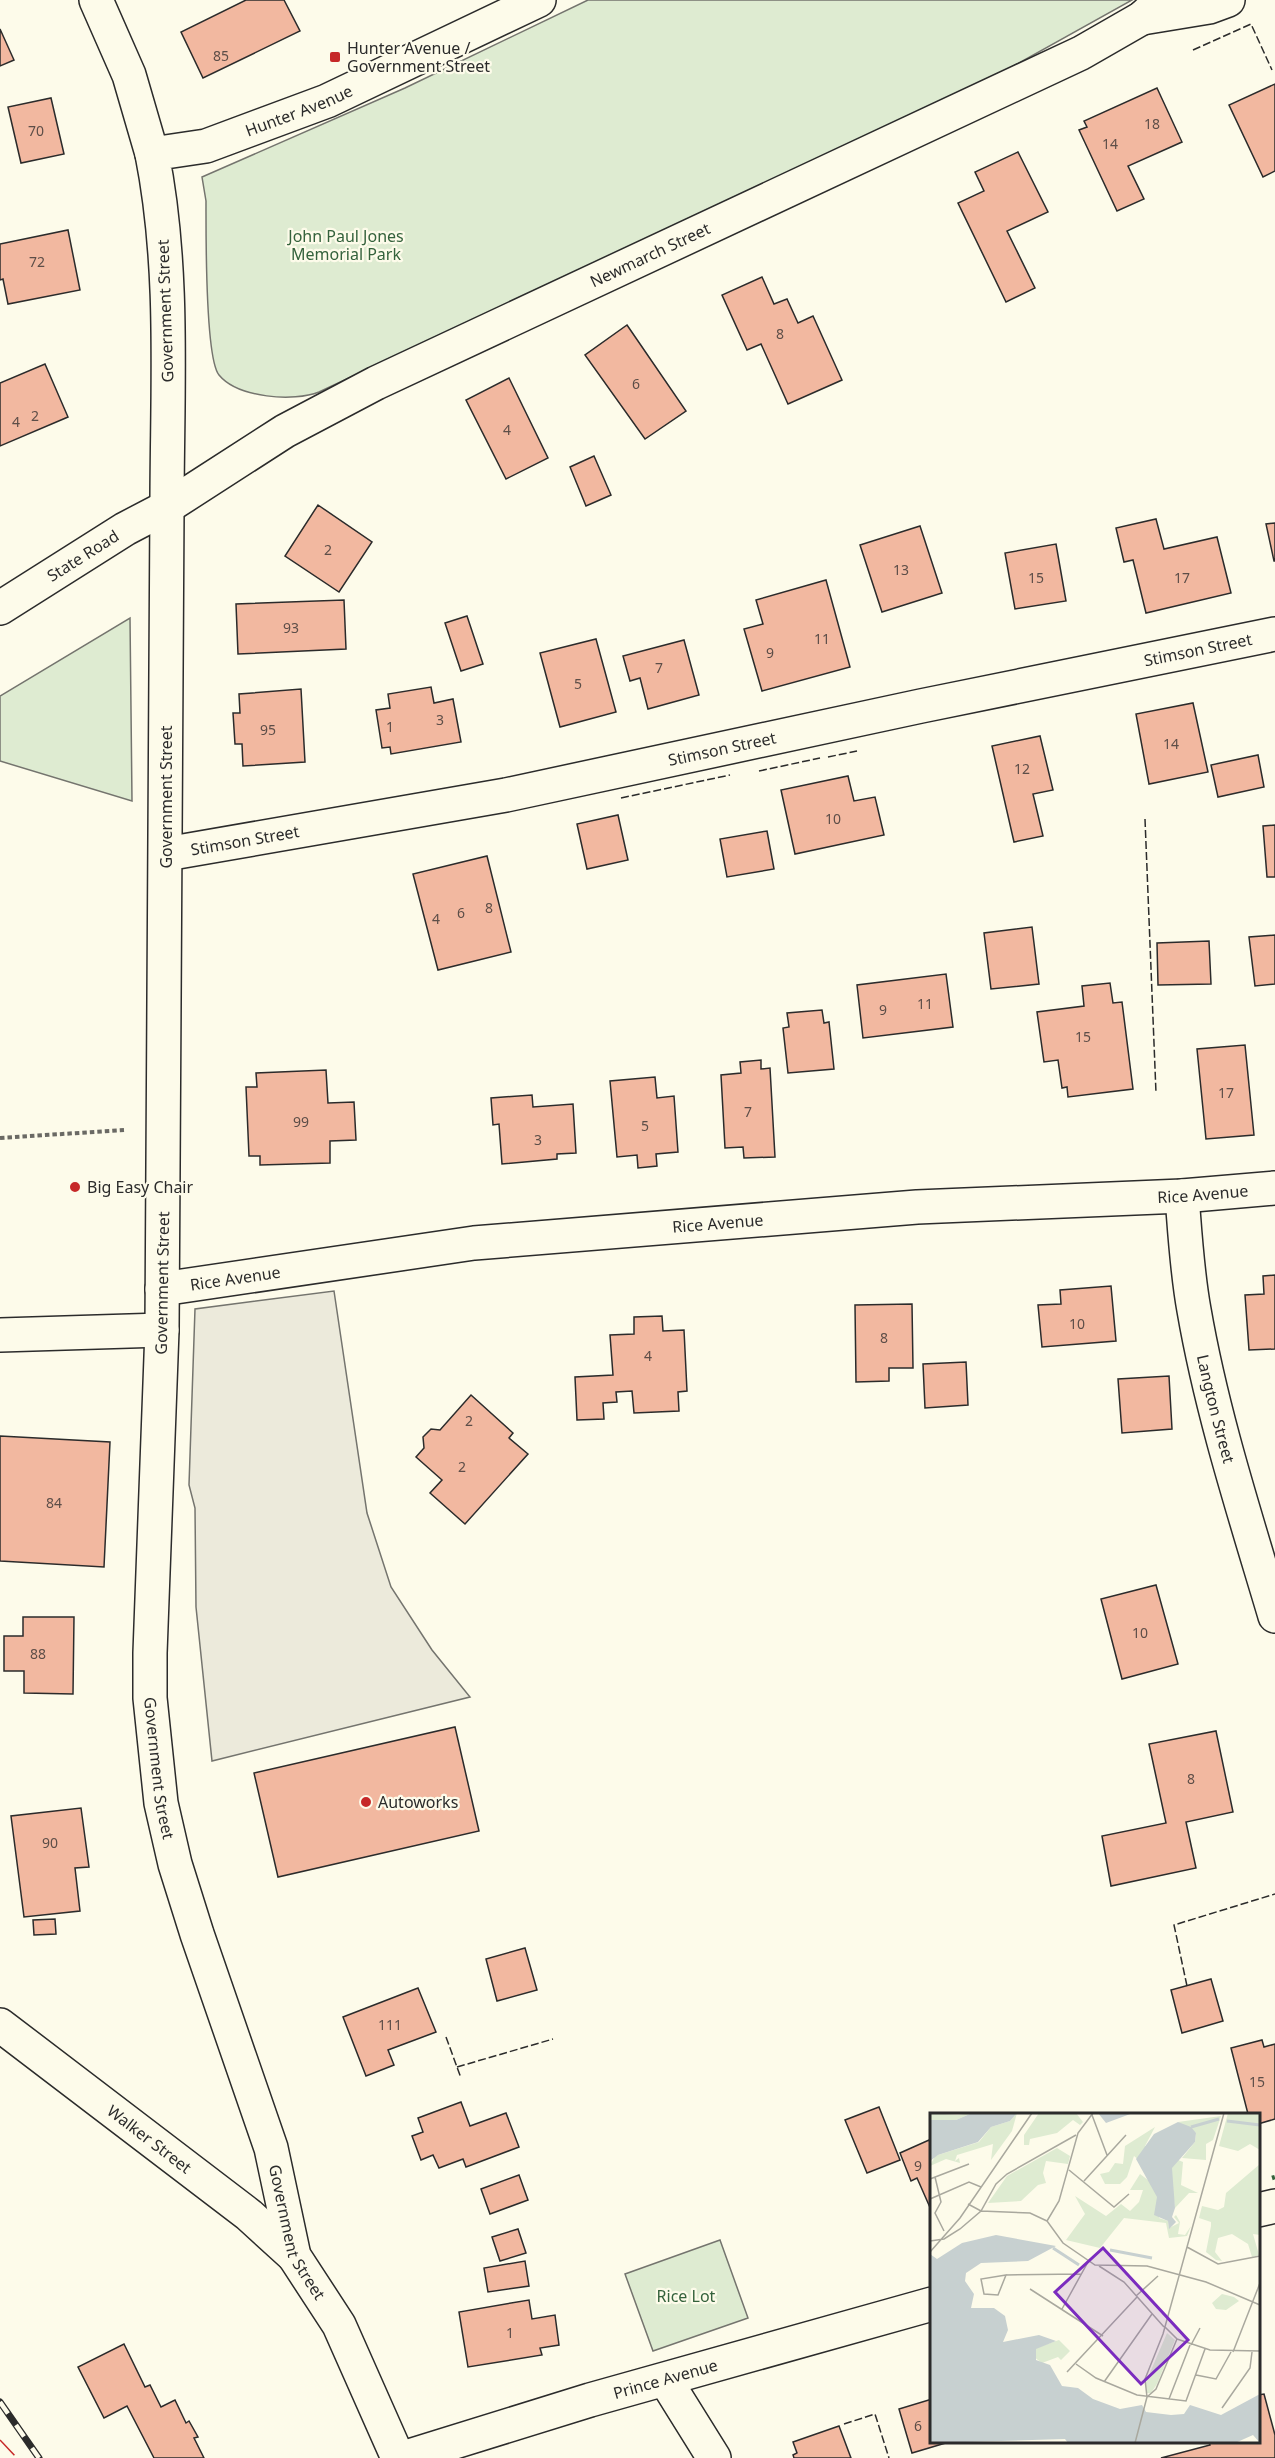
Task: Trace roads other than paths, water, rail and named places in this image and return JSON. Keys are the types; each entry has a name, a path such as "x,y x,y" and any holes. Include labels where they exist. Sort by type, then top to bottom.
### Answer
{"street":[{"name":"Government Street","path":"96,0 129,75 152,154 160,197 165,280 167,507 162,1330 150,1653 150,1698 161,1803 175,1864 197,1934 272,2148 294,2256 339,2325 398,2458"},
{"name":"Hunter Avenue","path":"152,154 206,146 327,101 539,0"},
{"name":"Newmarch Street","path":"167,507 285,431 376,383 1080,53 1152,9 1209,7 1228,0"},
{"name":"State Road","path":"0,608 125,529 167,507"},
{"name":"Stimson Street","path":"166,854 506,795 921,706 1275,634"},
{"name":"Rice Avenue","path":"162,1288 474,1243 917,1207 1182,1196 1275,1188"},
{"name":"Langton Street","path":"1182,1196 1189,1283 1205,1366 1225,1446 1275,1616"},
{"path":"0,1335 162,1330"},
{"name":"Walker Street","path":"0,2025 213,2187 294,2256"},
{"path":"1260,2209 1275,2205"},
{"name":"Prince Avenue","path":"403,2458 590,2400 666,2381 930,2305"},
{"path":"666,2381 714,2458"}],"railway":[{"path":"0,2402 39,2458"}],"place":[{"name":"Hunter Avenue / Government Street","path":"335,57"},
{"name":"Big Easy Chair","path":"75,1187"},
{"name":"Autoworks","path":"366,1802"}],"park label":[{"name":"John Paul Jones Memorial Park","path":"346,245"},
{"name":"Rice Lot","path":"686,2296"}]}
